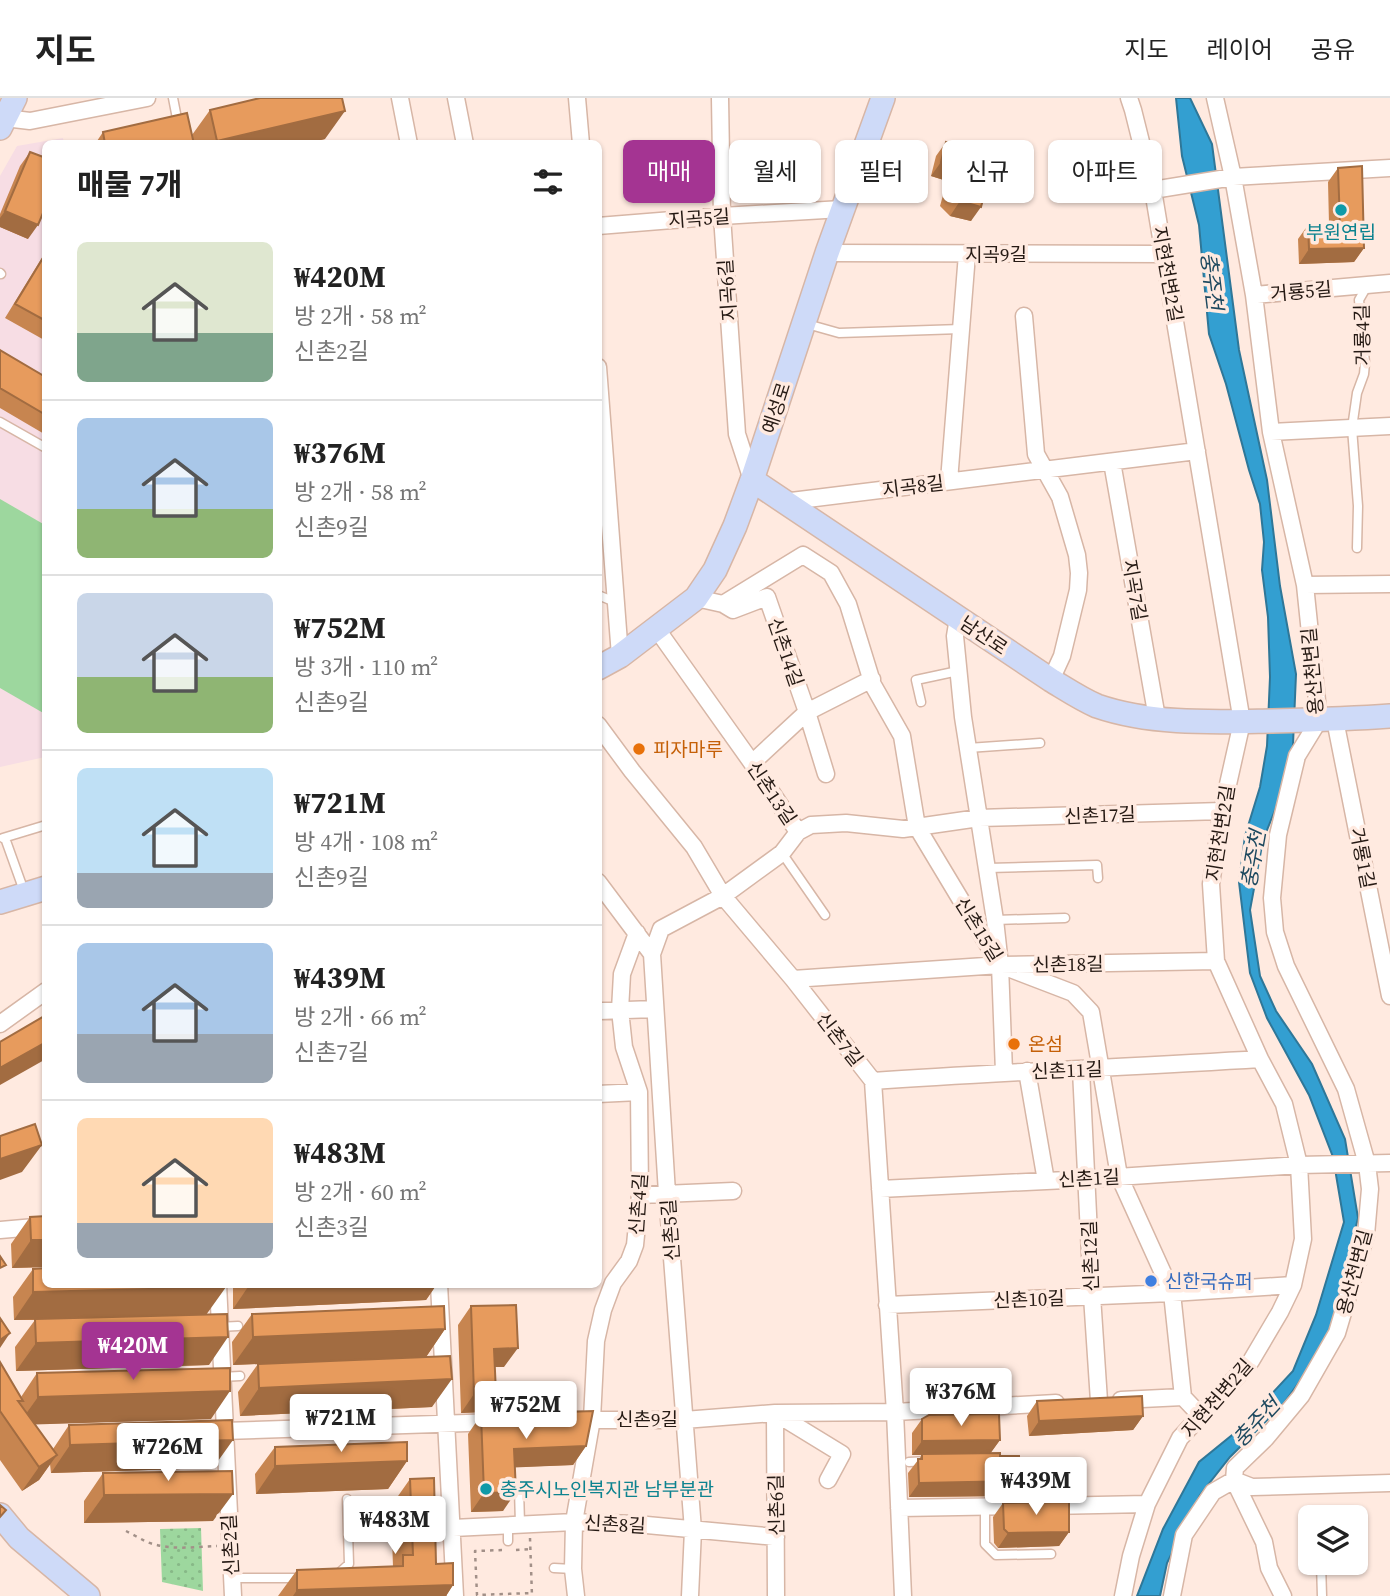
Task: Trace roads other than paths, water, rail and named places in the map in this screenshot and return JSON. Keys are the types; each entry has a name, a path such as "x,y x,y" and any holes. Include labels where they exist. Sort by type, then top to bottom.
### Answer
{"street":[{"path":"7,115 30,121 147,98"},
{"path":"400,98 408,140"},
{"path":"456,98 464,140"},
{"path":"577,98 581,140"},
{"name":"지곡6길","path":"720,98 722,216 737,434 752,480"},
{"name":"예성로","path":"602,666 620,656 696,598 715,570 752,480 842,209 883,98"},
{"name":"지현천변2길","path":"1129,98 1140,140"},
{"name":"용산천변길","path":"1172,1596 1184,1535 1213,1492 1234,1480 1235,1468 1266,1438 1301,1396 1336,1333 1366,1235 1370,1189 1367,1164 1346,1089 1286,966 1275,932 1272,898 1278,835 1297,756 1327,720 1305,585 1271,432 1254,295 1223,126 1215,98"},
{"path":"1162,189 1233,177 1390,167"},
{"name":"지현천변2길","path":"1124,1596 1131,1556 1147,1504 1180,1438 1251,1361 1293,1285 1303,1239 1299,1165 1283,1104 1216,961 1211,884 1222,811 1242,722 1155,203"},
{"name":"지곡5길","path":"602,226 842,209"},
{"name":"지곡9길","path":"827,253 1165,254"},
{"path":"949,481 967,254"},
{"name":"거룡5길","path":"1254,295 1390,283"},
{"path":"1024,316 1036,454 1060,497 1077,555 1079,573 1078,590 1062,656 1051,680"},
{"path":"602,419 620,656"},
{"path":"1271,432 1390,426"},
{"name":"지곡8길","path":"783,502 1197,451"},
{"name":"지곡7길","path":"1112,462 1157,718"},
{"name":"남산로","path":"752,480 1051,680 1099,706 1141,716 1199,721 1327,720"},
{"name":"신촌15길","path":"723,604 803,555 831,573 848,604 872,679 902,736 918,827 1000,965 1073,993 1091,1012 1119,1177 1172,1293 1183,1397"},
{"path":"1305,585 1390,584"},
{"name":"신촌14길","path":"723,604 733,610 767,597 826,774"},
{"path":"696,598 723,604"},
{"path":"958,618 955,636 958,670 1000,965 1004,1072"},
{"name":"신촌13길","path":"652,954 661,929 723,896 782,853 798,832 752,762 656,628"},
{"name":"신촌14길","path":"752,762 807,712 872,679"},
{"path":"1327,720 1390,716"},
{"name":"거룡1길","path":"1327,720 1390,996"},
{"name":"신촌7길","path":"602,730 694,847 723,896 873,1081 895,1412 903,1596"},
{"name":"신촌17길","path":"798,832 811,825 846,823 903,829 979,818 1222,811"},
{"path":"602,887 652,954"},
{"path":"0,902 35,891"},
{"name":"신촌4길","path":"576,1596 573,1569 574,1522 592,1419 596,1341 613,1283 629,1261 635,1245 640,1195 639,1092 624,1046 620,1010 622,974 637,933"},
{"name":"신촌5길","path":"652,954 693,1530 690,1596"},
{"name":"신촌18길","path":"793,979 1000,965 1216,961"},
{"path":"0,1024 42,994"},
{"path":"602,1011 654,1009"},
{"name":"신촌11길","path":"873,1081 1260,1059"},
{"name":"신촌12길","path":"1081,1070 1092,1296 1086,1401"},
{"path":"1027,1071 1046,1181"},
{"path":"602,1094 639,1092"},
{"name":"신촌1길","path":"880,1189 1299,1165 1390,1163"},
{"path":"640,1195 733,1191"},
{"path":"0,1230 42,1226"},
{"name":"신촌10길","path":"887,1305 1293,1285"},
{"name":"신촌2길","path":"218,1288 215,1327 219,1431 233,1596"},
{"path":"439,1288 455,1596"},
{"path":"1183,1397 1201,1416"},
{"name":"신촌9길","path":"553,1420 684,1420 775,1413 895,1412 1183,1397"},
{"path":"775,1413 842,1454 828,1480"},
{"name":"신촌6길","path":"775,1413 776,1596"},
{"path":"219,1431 514,1422"},
{"path":"1234,1480 1252,1487 1390,1483"},
{"path":"1234,1480 1264,1542 1269,1568 1283,1596"},
{"path":"900,1508 1147,1504"},
{"path":"0,1515 19,1538 88,1596"},
{"name":"신촌8길","path":"453,1528 516,1529 574,1522 636,1524 776,1537"}],"lane":[{"path":"173,98 181,140"},
{"path":"169,129 179,127"},
{"name":"거룡4길","path":"1357,548 1358,506 1352,428 1365,363 1359,300 1368,285"},
{"path":"804,323 839,333 961,329"},
{"path":"0,422 42,446"},
{"path":"602,597 616,602"},
{"path":"921,702 916,680 958,670"},
{"path":"968,748 1040,743"},
{"path":"35,891 3,838 42,826"},
{"path":"782,853 825,915"},
{"path":"988,868 1097,865 1098,878"},
{"path":"995,920 1065,918"},
{"path":"215,1327 238,1326"},
{"path":"217,1377 240,1376"},
{"path":"1010,1460 1055,1506"},
{"path":"909,1462 934,1461"},
{"path":"516,1529 519,1489"},
{"path":"335,1575 349,1564 347,1499"},
{"path":"985,1507 985,1544 996,1555 1051,1554"},
{"path":"554,1568 573,1569"},
{"path":"1321,1575 1322,1596"},
{"path":"232,1578 312,1578"}],"water":[{"name":"충주천","path":"1176,98 1190,98 1212,144 1239,350 1267,480 1280,586 1296,674 1292,768 1263,840 1250,910 1260,976 1276,1011 1312,1064 1345,1139 1358,1218 1336,1310 1323,1349 1284,1403 1230,1457 1200,1495 1167,1563 1160,1596 1137,1596 1163,1529 1199,1462 1237,1431 1293,1371 1316,1315 1344,1222 1333,1157 1309,1095 1267,1018 1250,973 1239,882 1245,836 1260,787 1267,746 1270,677 1268,617 1262,570 1264,542 1260,504 1209,334 1199,225 1182,156"}],"place":[{"name":"부원연립","path":"1341,210"},
{"name":"피자마루","path":"639,749"},
{"name":"온섬","path":"1014,1044"},
{"name":"신한국슈퍼","path":"1151,1281"},
{"name":"충주시노인복지관 남부분관","path":"486,1489"}]}
